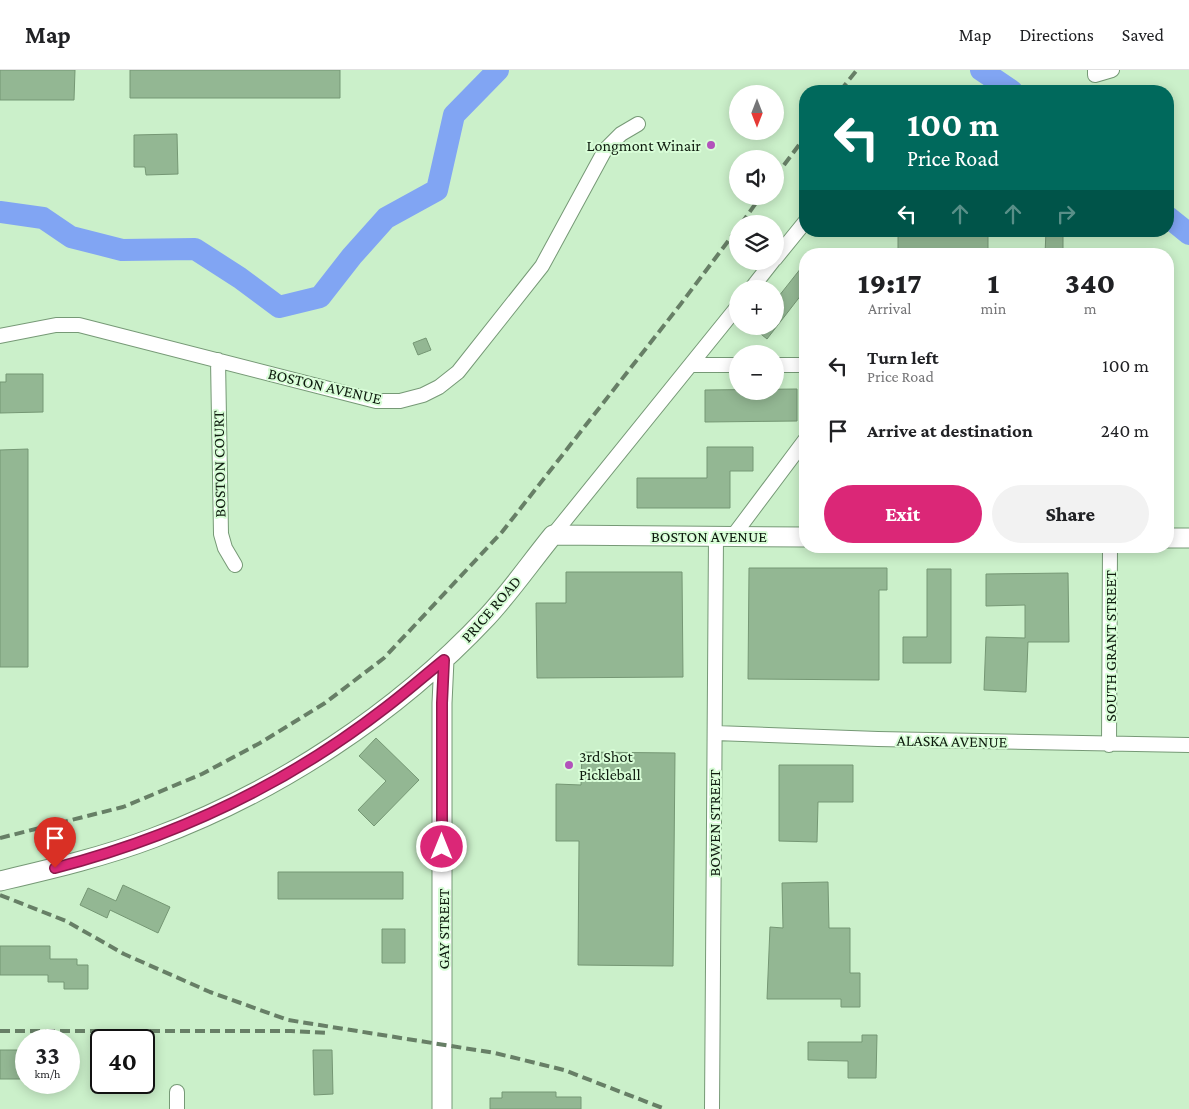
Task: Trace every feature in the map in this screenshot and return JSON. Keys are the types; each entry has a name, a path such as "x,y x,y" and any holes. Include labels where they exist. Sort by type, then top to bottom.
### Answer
{"street":[{"path":"1095,72 1112,70"},
{"name":"BOSTON AVENUE","path":"0,336 56,325 79,325 376,401 400,401 416,398 440,387 458,372 542,266 605,150 622,134 638,124"},
{"path":"784,248 799,229"},
{"path":"758,280 766,270"},
{"name":"PRICE ROAD","path":"0,881 92,858 152,839 190,823 258,790 339,741 386,708 444,660 488,616 729,317"},
{"name":"BOSTON COURT","path":"218,360 221,534 225,548 235,564"},
{"path":"691,365 729,365"},
{"path":"784,365 799,365"},
{"path":"725,536 799,447"},
{"name":"BOSTON AVENUE","path":"553,535 799,537"},
{"name":"BOWEN STREET","path":"712,1109 715,732 725,536"},
{"path":"1174,538 1189,538"},
{"name":"SOUTH GRANT STREET","path":"1109,745 1110,553"},
{"name":"GAY STREET","path":"442,1109 442,703 444,660"},
{"name":"ALASKA AVENUE","path":"715,732 1109,745 1189,745"},
{"path":"177,1092 177,1109"}],"building":[{"path":"0,70 75,70 74,100 0,100"},
{"path":"130,70 340,70 340,98 130,98"},
{"path":"177,134 178,174 146,175 145,167 134,167 134,135"},
{"path":"898,237 988,237 988,248 898,248"},
{"path":"1046,237 1063,237 1063,248 1045,248"},
{"path":"799,271 799,298 784,317 784,290"},
{"path":"762,335 770,335 767,339"},
{"path":"426,338 431,350 418,355 413,343"},
{"path":"6,374 43,374 43,412 0,413 0,382 6,382"},
{"path":"784,389 797,389 797,421 705,422 705,390 729,390 729,400 784,400"},
{"path":"707,447 753,447 753,471 730,471 730,508 637,508 637,478 707,478"},
{"path":"28,449 28,667 0,667 0,450"},
{"path":"749,568 887,568 887,590 879,590 879,680 748,679"},
{"path":"927,569 951,569 951,663 903,663 903,637 927,637"},
{"path":"566,572 682,572 683,677 537,678 536,603 566,603"},
{"path":"1068,573 1069,642 1028,642 1026,692 984,690 986,637 1025,638 1025,605 986,606 986,574"},
{"path":"376,738 419,780 374,826 358,810 386,781 359,756"},
{"path":"582,752 675,753 673,966 578,965 579,841 556,841 556,784 581,785"},
{"path":"779,765 853,765 853,802 818,802 817,842 779,841"},
{"path":"278,872 403,872 403,899 278,899"},
{"path":"828,882 829,928 850,928 850,973 860,973 860,1007 841,1007 841,999 767,999 770,927 783,928 782,883"},
{"path":"123,885 170,907 158,933 110,910 107,918 80,905 88,888 116,901"},
{"path":"382,929 405,929 405,963 382,963"},
{"path":"0,946 50,946 50,959 77,959 77,965 88,965 88,989 64,989 64,982 48,982 48,975 0,975"},
{"path":"862,1035 877,1035 876,1078 848,1078 848,1061 808,1060 808,1042 862,1042"},
{"path":"0,1050 15,1050 15,1079 0,1079"},
{"path":"313,1050 332,1050 333,1094 314,1095"},
{"path":"502,1092 556,1092 556,1097 581,1097 581,1109 490,1109 490,1098 502,1098"}],"waterway":[{"path":"0,212 43,218 71,237 122,250 195,249 240,278 279,307 320,297 352,256 386,218 437,190 454,115 498,70"},
{"path":"981,70 1003,85"},
{"path":"1174,222 1189,234"}],"railway":[{"path":"845,85 857,70"},
{"path":"784,165 799,145"},
{"path":"747,215 755,205"},
{"path":"0,838 123,807 202,774 260,743 325,703 384,658 502,532 729,240"},
{"path":"0,895 66,921 124,954 210,992 288,1020 495,1053 564,1070 665,1109"},
{"path":"0,1031 291,1031 329,1033"}],"place":[{"name":"Longmont Winair","path":"711,145"},
{"name":"3rd Shot Pickleball","path":"569,765"}],"route":[{"path":"55,868 152,839 258,790 324,752 386,708 444,660 442,698 442,847"}]}
